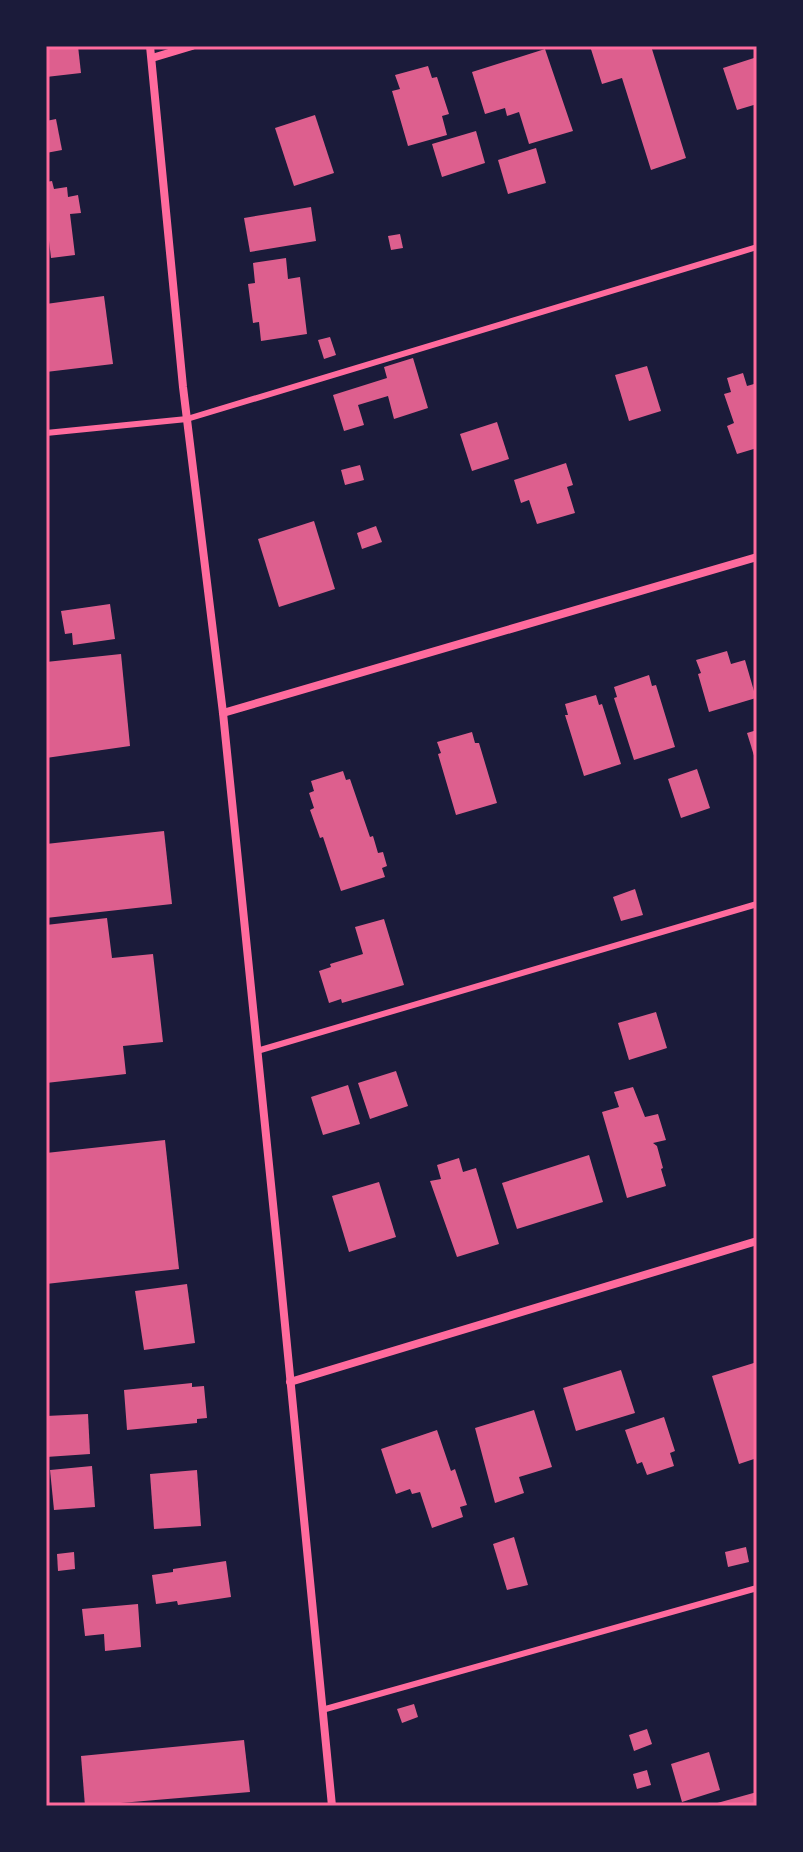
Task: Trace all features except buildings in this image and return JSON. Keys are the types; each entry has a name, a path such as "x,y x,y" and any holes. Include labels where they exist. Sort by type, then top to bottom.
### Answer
{"street":[{"path":"150,46 187,419 223,713 332,1806"},
{"path":"152,58 192,46"},
{"path":"223,713 757,557"},
{"path":"290,1382 757,1241"}],"lane":[{"path":"46,433 187,419 757,247"},
{"path":"257,1051 757,904"},
{"path":"322,1710 757,1588"}]}
